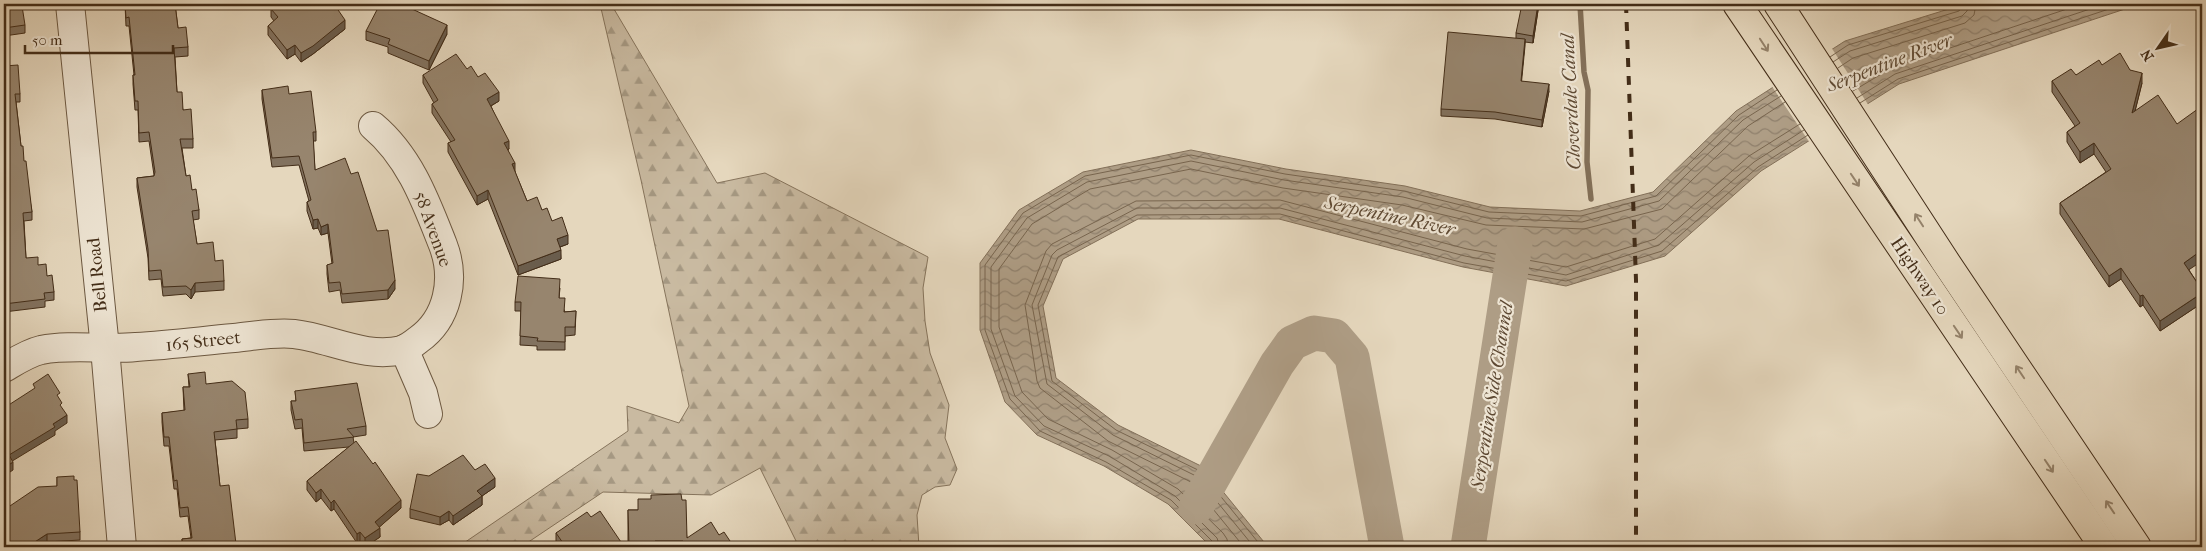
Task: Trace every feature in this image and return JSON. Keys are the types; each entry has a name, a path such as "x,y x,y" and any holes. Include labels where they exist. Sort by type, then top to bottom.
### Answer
{"highway":[{"name":"Highway 10","path":"1738,4 1920,277 2104,547"},
{"name":"Highway 10","path":"1778,4 1945,260 2137,547"}],"street":[{"name":"Bell Road","path":"70,4 105,348 122,547"},
{"name":"58 Avenue","path":"373,126 388,139 408,167 447,256 450,275 444,307 435,324 423,336 404,349"},
{"name":"165 Street","path":"4,368 23,357 41,350 134,347 266,334 292,334 331,341 368,352 388,352 404,349"},
{"path":"404,349 423,393 428,414"}],"green space":[{"path":"600,4 611,4 717,183 765,173 928,257 923,288 925,321 930,353 949,405 945,438 957,469 950,485 935,487 922,495 917,515 919,547 799,547 760,468 711,495 603,492 521,547 458,547 628,431 627,406 679,423 689,406 641,180"}],"water":[{"name":"Serpentine River","path":"1965,4 2140,4 1899,84 1761,171 1665,256 1566,286 1463,267 1279,219 1138,219 1063,259 1043,306 1056,378 1118,425 1203,467 1268,547 1211,547 1168,504 1104,466 1037,435 1005,402 980,330 980,263 1019,210 1083,172 1191,150 1286,169 1405,186 1490,207 1580,211 1653,192 1736,111 1845,41"}],"pier":[{"path":"1831,47 1869,106 1810,143 1771,85"}],"building":[{"path":"4,4 19,4 22,6 25,25 4,28"},
{"path":"125,4 175,4 178,28 186,27 188,47 174,48 177,92 182,92 183,110 191,109 193,139 180,139 186,176 190,175 192,190 196,189 199,210 192,211 197,244 213,242 215,261 223,260 224,281 195,283 191,290 186,286 163,287 161,270 149,271 148,249 137,178 154,176 155,172 149,132 139,133 138,101 135,101 133,75 135,75 129,17 126,18"},
{"path":"277,4 334,4 345,20 313,46 301,53 295,45 287,50 268,26 278,17 271,9"},
{"path":"380,4 401,4 447,25 429,61 388,44 390,39 366,31"},
{"path":"1522,4 1538,4 1533,36 1516,33"},
{"path":"1448,32 1525,39 1521,81 1549,84 1542,120 1495,112 1441,109"},
{"path":"2120,53 2130,70 2142,73 2132,113 2158,95 2177,124 2202,106 2202,250 2184,263 2202,290 2202,293 2160,321 2143,295 2140,296 2121,268 2109,276 2060,203 2111,169 2094,143 2080,152 2067,132 2080,123 2052,81 2071,69 2076,75 2099,60 2102,65"},
{"path":"456,54 467,69 471,66 478,77 485,73 499,92 487,99 509,141 504,143 515,163 512,164 527,201 537,197 542,210 547,208 552,221 562,217 568,235 557,239 561,250 518,266 488,190 477,196 448,143 455,140 432,104 438,100 423,75"},
{"path":"18,65 20,94 15,94 32,212 23,213 26,258 38,257 38,265 46,264 47,276 52,275 54,292 44,293 45,299 4,304 4,66"},
{"path":"288,86 289,94 311,91 316,132 313,132 315,170 345,158 351,174 358,172 377,231 388,230 395,280 388,290 342,294 340,282 329,283 327,265 333,263 328,224 321,227 318,219 313,220 307,202 311,200 299,156 272,158 262,90"},
{"path":"518,276 560,279 559,298 565,298 564,312 576,311 575,327 565,327 565,342 537,341 538,338 520,336 521,302 515,302"},
{"path":"205,372 206,384 232,381 245,392 248,419 236,420 237,429 214,432 220,486 229,485 236,544 241,544 241,547 183,547 182,539 192,538 188,507 180,508 177,480 174,481 169,437 164,437 162,413 185,410 183,387 190,387 188,374"},
{"path":"48,374 60,393 57,395 62,403 60,405 67,415 53,424 55,427 9,455 13,462 4,468 4,408 35,388 33,384"},
{"path":"357,383 366,426 347,429 354,437 304,443 302,419 295,420 291,401 296,401 295,391"},
{"path":"356,441 373,464 375,462 401,500 375,522 380,528 365,538 360,532 357,534 334,500 331,503 321,489 316,493 307,481"},
{"path":"463,455 475,470 485,464 495,478 477,491 482,496 453,516 449,511 440,517 410,509 417,474 429,476"},
{"path":"74,476 74,480 77,480 80,532 47,534 27,547 4,547 4,510 38,487 57,486 57,477"},
{"path":"681,494 682,500 686,500 687,538 711,522 719,535 724,532 734,547 687,547 683,541 655,541 655,545 629,546 628,510 638,510 638,499 651,499 651,495"},
{"path":"600,511 623,545 620,547 557,547 563,543 556,533 587,512 591,517"}],"waterway":[{"name":"Cloverdale Canal","path":"1580,4 1584,72 1588,90 1587,162 1591,199"},
{"name":"Serpentine Side Channel","path":"1468,547 1515,244"},
{"name":"Serpentine Side Channel","path":"1196,507 1277,364 1292,343 1314,333 1334,336 1352,357 1387,547"}],"railway":[{"path":"1626,4 1636,280 1636,547"}]}
